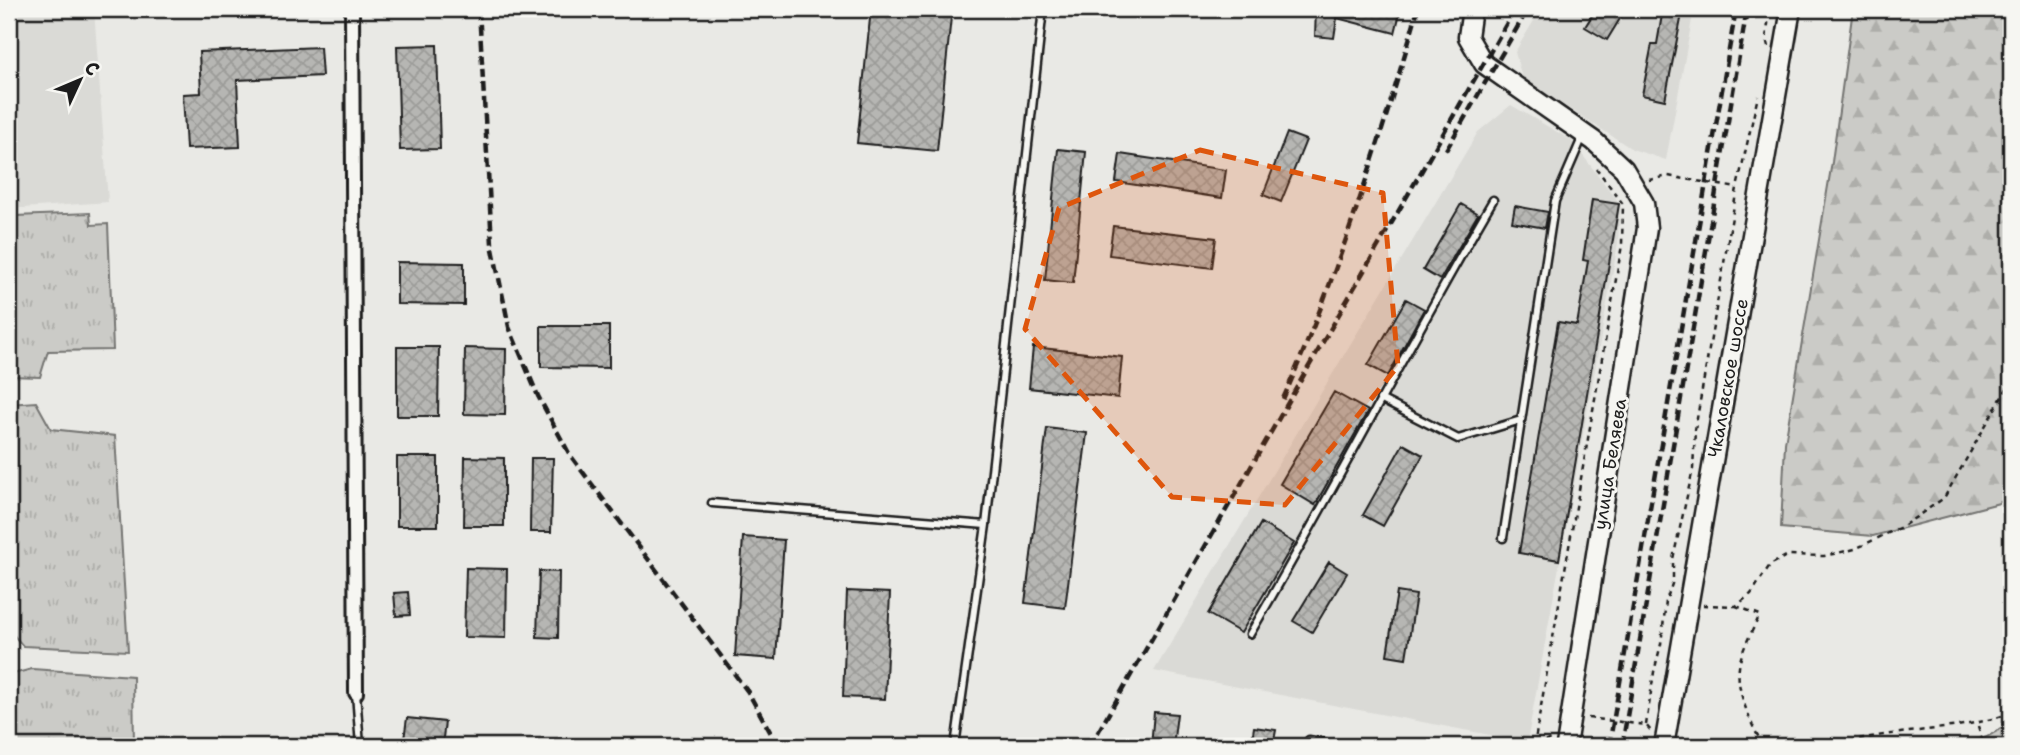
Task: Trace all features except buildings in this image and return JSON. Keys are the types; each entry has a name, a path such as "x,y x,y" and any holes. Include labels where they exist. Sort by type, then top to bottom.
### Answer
{"street":[{"path":"352,9 356,693"},
{"path":"1472,9 1468,37 1472,48 1493,71 1584,134 1611,156 1636,183"},
{"name":"Чкаловское шоссе","path":"1659,741 1689,604 1791,9"},
{"name":"улица Беляева","path":"1567,737 1647,228 1644,202 1636,183"}],"lane":[{"path":"955,746 986,526 1043,9"},
{"path":"1503,538 1555,201 1584,134"},
{"path":"1250,634 1330,499 1380,399 1493,200"},
{"path":"1380,399 1458,439 1521,420"},
{"path":"712,503 986,526"},
{"path":"356,693 360,743 366,746"},
{"path":"1309,740 1341,746"}],"path":[{"path":"1770,9 1766,39 1771,57"},
{"path":"1646,725 1666,601 1672,581 1673,559 1693,469 1695,430 1737,188 1759,95"},
{"path":"1597,169 1623,204 1622,245 1535,746 1567,737 1586,718 1646,725 1659,741"},
{"path":"1636,183 1668,176 1737,188"},
{"path":"1736,606 1751,594 1770,565 1788,555 1824,556 1855,549 1903,526 1944,498 2011,381"},
{"path":"1666,601 1736,606 1760,615 1737,670 1740,696 1754,728 1763,743 1768,746"},
{"path":"1830,746 1863,736 1978,725 2011,713"},
{"path":"1978,725 1984,746"}],"highlighted area":[{"path":"1200,150 1383,193 1398,366 1285,505 1172,497 1025,329 1059,208"}],"shaded area":[{"path":"9,9 94,9 108,202 9,209"},
{"path":"1541,9 1694,9 1666,160 1632,149 1522,78 1515,52"},
{"path":"1511,105 1571,140 1620,204 1618,243 1527,742 1154,671 1478,132"}],"green space":[{"path":"1853,9 2011,9 2011,495 1999,503 1873,536 1781,528 1785,443 1832,162"},
{"path":"90,213 91,225 108,224 113,350 48,351 40,377 9,376 9,221 15,216"},
{"path":"36,402 51,429 115,436 128,651 23,646 9,630 9,404"},
{"path":"32,669 133,676 134,746 14,746 9,675"},
{"path":"2011,723 2011,746 1927,746 1985,738"}],"railway":[{"path":"479,9 492,244 509,327 538,396 570,455 748,692 778,746"},
{"path":"1283,399 1357,206 1418,9"},
{"path":"1090,746 1515,9"},
{"path":"1446,150 1528,9"},
{"path":"1609,746 1736,9"},
{"path":"1622,746 1747,9"}]}
